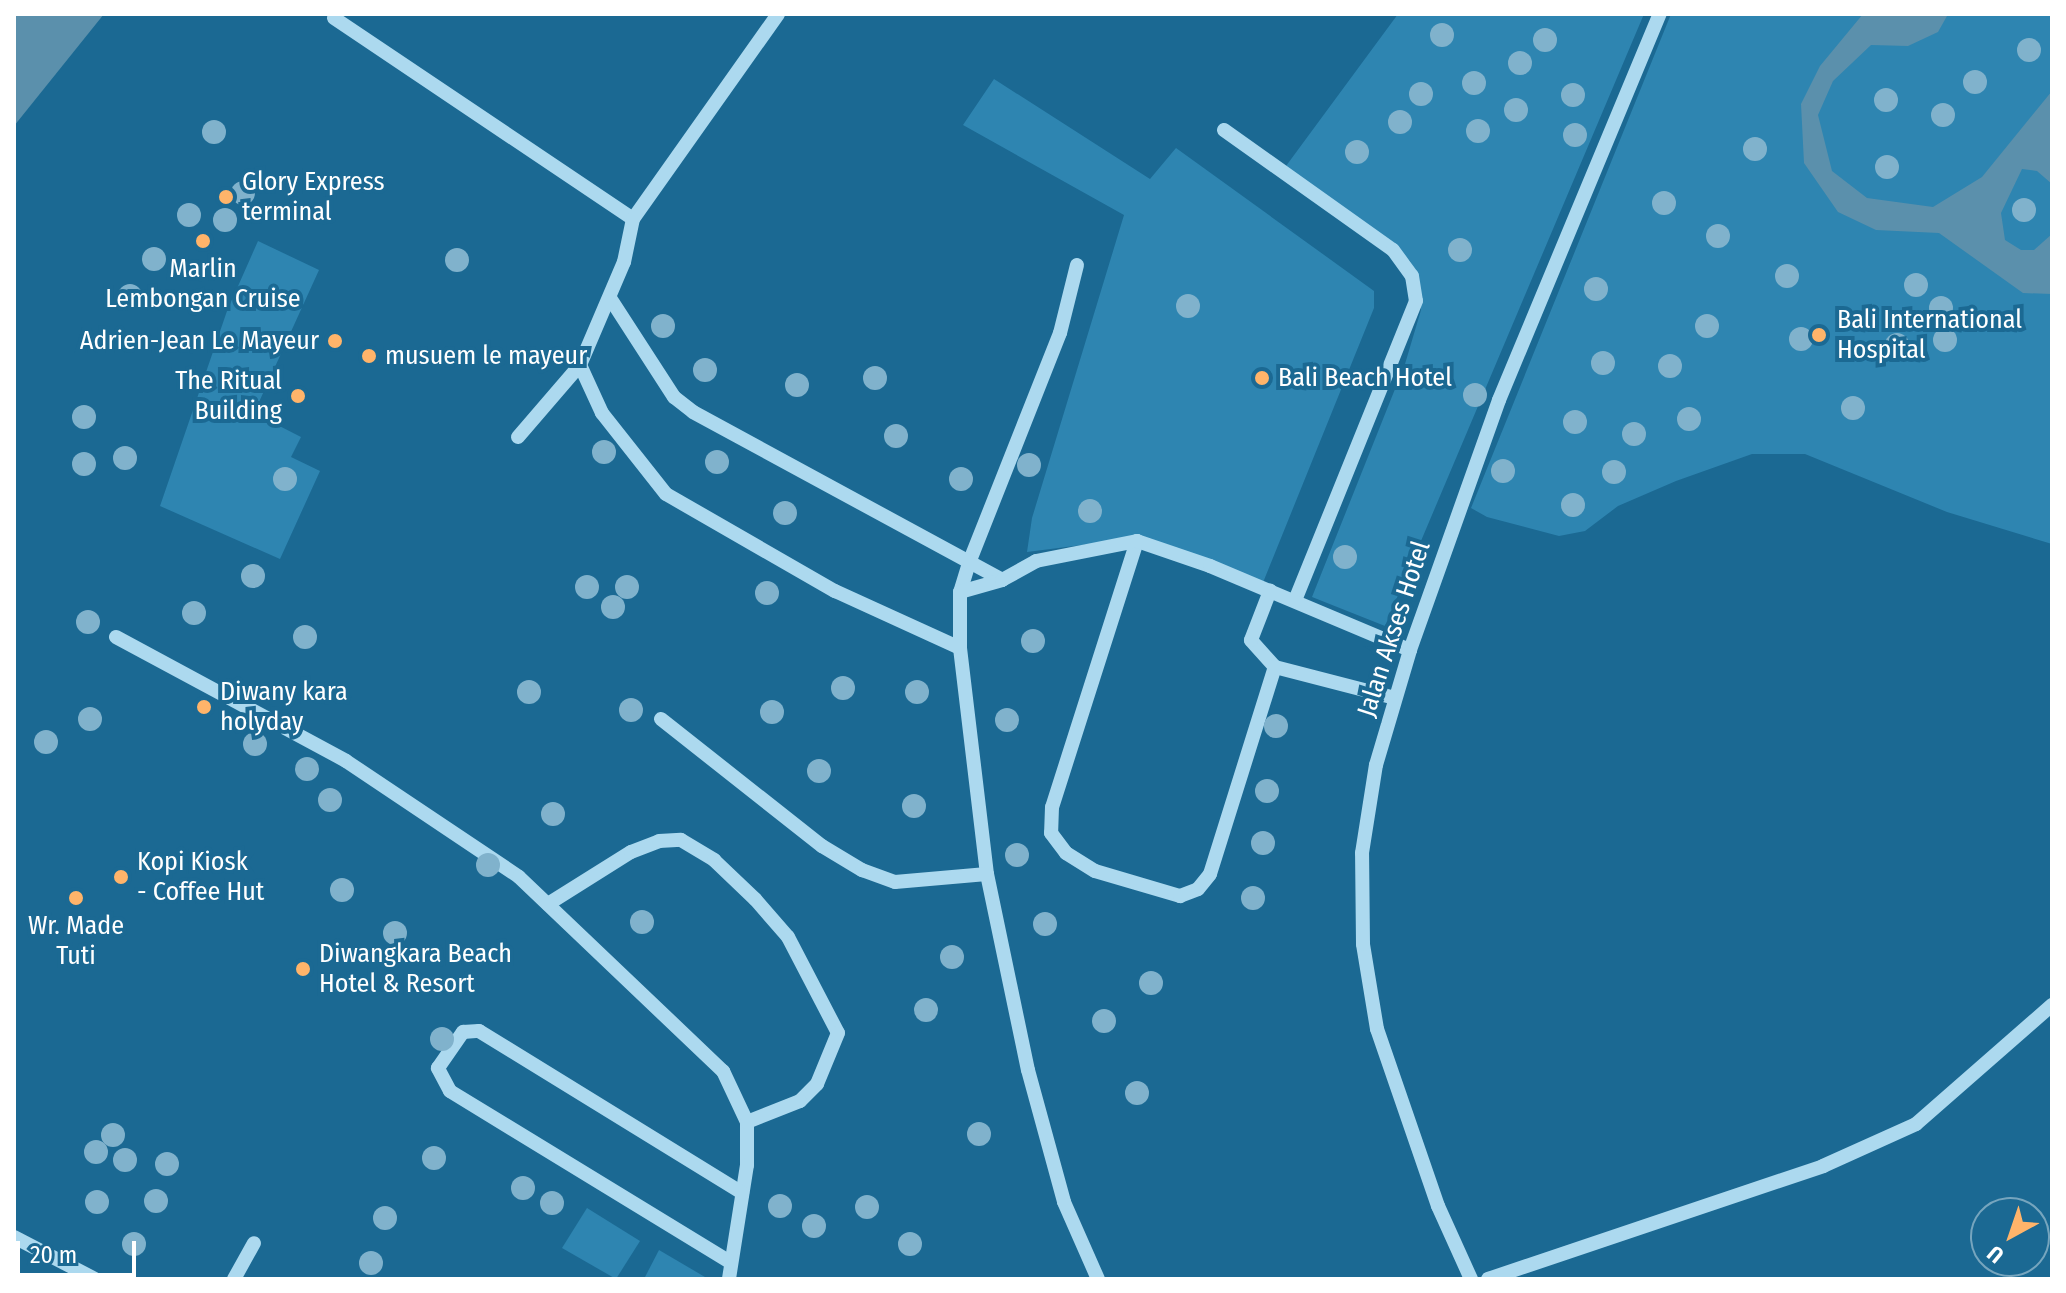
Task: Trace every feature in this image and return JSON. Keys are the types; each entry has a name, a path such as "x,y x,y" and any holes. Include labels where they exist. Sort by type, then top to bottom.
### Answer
{"street":[{"path":"518,437 580,365 610,298 633,219 778,14"},
{"name":"Jalan Akses Hotel","path":"1471,1279 1438,1206 1377,1029 1363,944 1362,853 1376,765 1410,650 1499,400 1660,14"},
{"path":"334,18 633,219"},
{"path":"1224,130 1393,250 1412,276 1416,301 1295,600"},
{"path":"1077,265 1060,333 960,592 960,648 987,874 1028,1070 1064,1202 1098,1279"},
{"path":"610,298 668,389 693,412 1002,580"},
{"path":"580,365 602,413 666,494 835,591 960,648"},
{"path":"960,592 1002,580 1036,561 1137,541 1295,600 1410,650"},
{"path":"1137,541 1052,807 1051,833 1066,853 1095,871 1180,896 1198,889 1210,874 1275,667"},
{"path":"1270,591 1251,640 1275,667 1395,698"},
{"path":"116,637 346,761 519,877 723,1071 747,1122 742,1193 729,1279"},
{"path":"661,719 822,846 862,870 895,882 987,874"},
{"path":"548,904 631,852 659,841 681,840 755,899 788,937 838,1033 832,1056 800,1101 747,1122"},
{"path":"1488,1279 1823,1166 1916,1124 2052,1006"},
{"path":"730,1262 450,1091 438,1068 463,1032 479,1031 742,1193"},
{"path":"14,1237 95,1279"},
{"path":"234,1279 254,1243"}],"shaded area":[{"path":"14,14 104,14 14,126"},
{"path":"1398,14 1644,14 1385,626 1312,597 1405,364 1421,310 1418,277 1410,261 1286,166"},
{"path":"1671,14 2052,14 2052,544 1947,512 1805,454 1752,454 1618,506 1585,531 1559,536 1487,517 1471,508"},
{"path":"1863,14 1947,16 1938,32 1908,46 1871,45 1833,81 1818,115 1832,171 1867,198 1933,207 1982,177 2052,91 2052,184 2037,171 2022,169 2001,213 2005,240 2021,250 2034,250 2052,234 2052,294 2023,293 1939,233 1876,230 1838,212 1804,163 1801,104 1820,66"},
{"path":"994,79 1150,179 1176,148 1374,291 1374,308 1262,585 1137,538 1027,552 1032,518 1124,215 963,125"},
{"path":"258,241 319,270 254,413 301,437 291,457 320,471 280,559 160,506 227,311"},
{"path":"587,1208 640,1241 616,1279 562,1248"},
{"path":"659,1250 705,1277 704,1279 644,1279"}],"place":[{"name":"Glory Express terminal","path":"226,197"},
{"name":"Marlin Lembongan Cruise","path":"203,241"},
{"name":"Bali International Hospital","path":"1819,335"},
{"name":"Adrien-Jean Le Mayeur","path":"335,341"},
{"name":"musuem le mayeur","path":"369,356"},
{"name":"Bali Beach Hotel","path":"1262,378"},
{"name":"The Ritual Building","path":"298,396"},
{"name":"Diwany kara holyday","path":"204,707"},
{"name":"Kopi Kiosk - Coffee Hut","path":"121,877"},
{"name":"Wr. Made Tuti","path":"76,898"},
{"name":"Diwangkara Beach Hotel & Resort","path":"303,969"}]}
